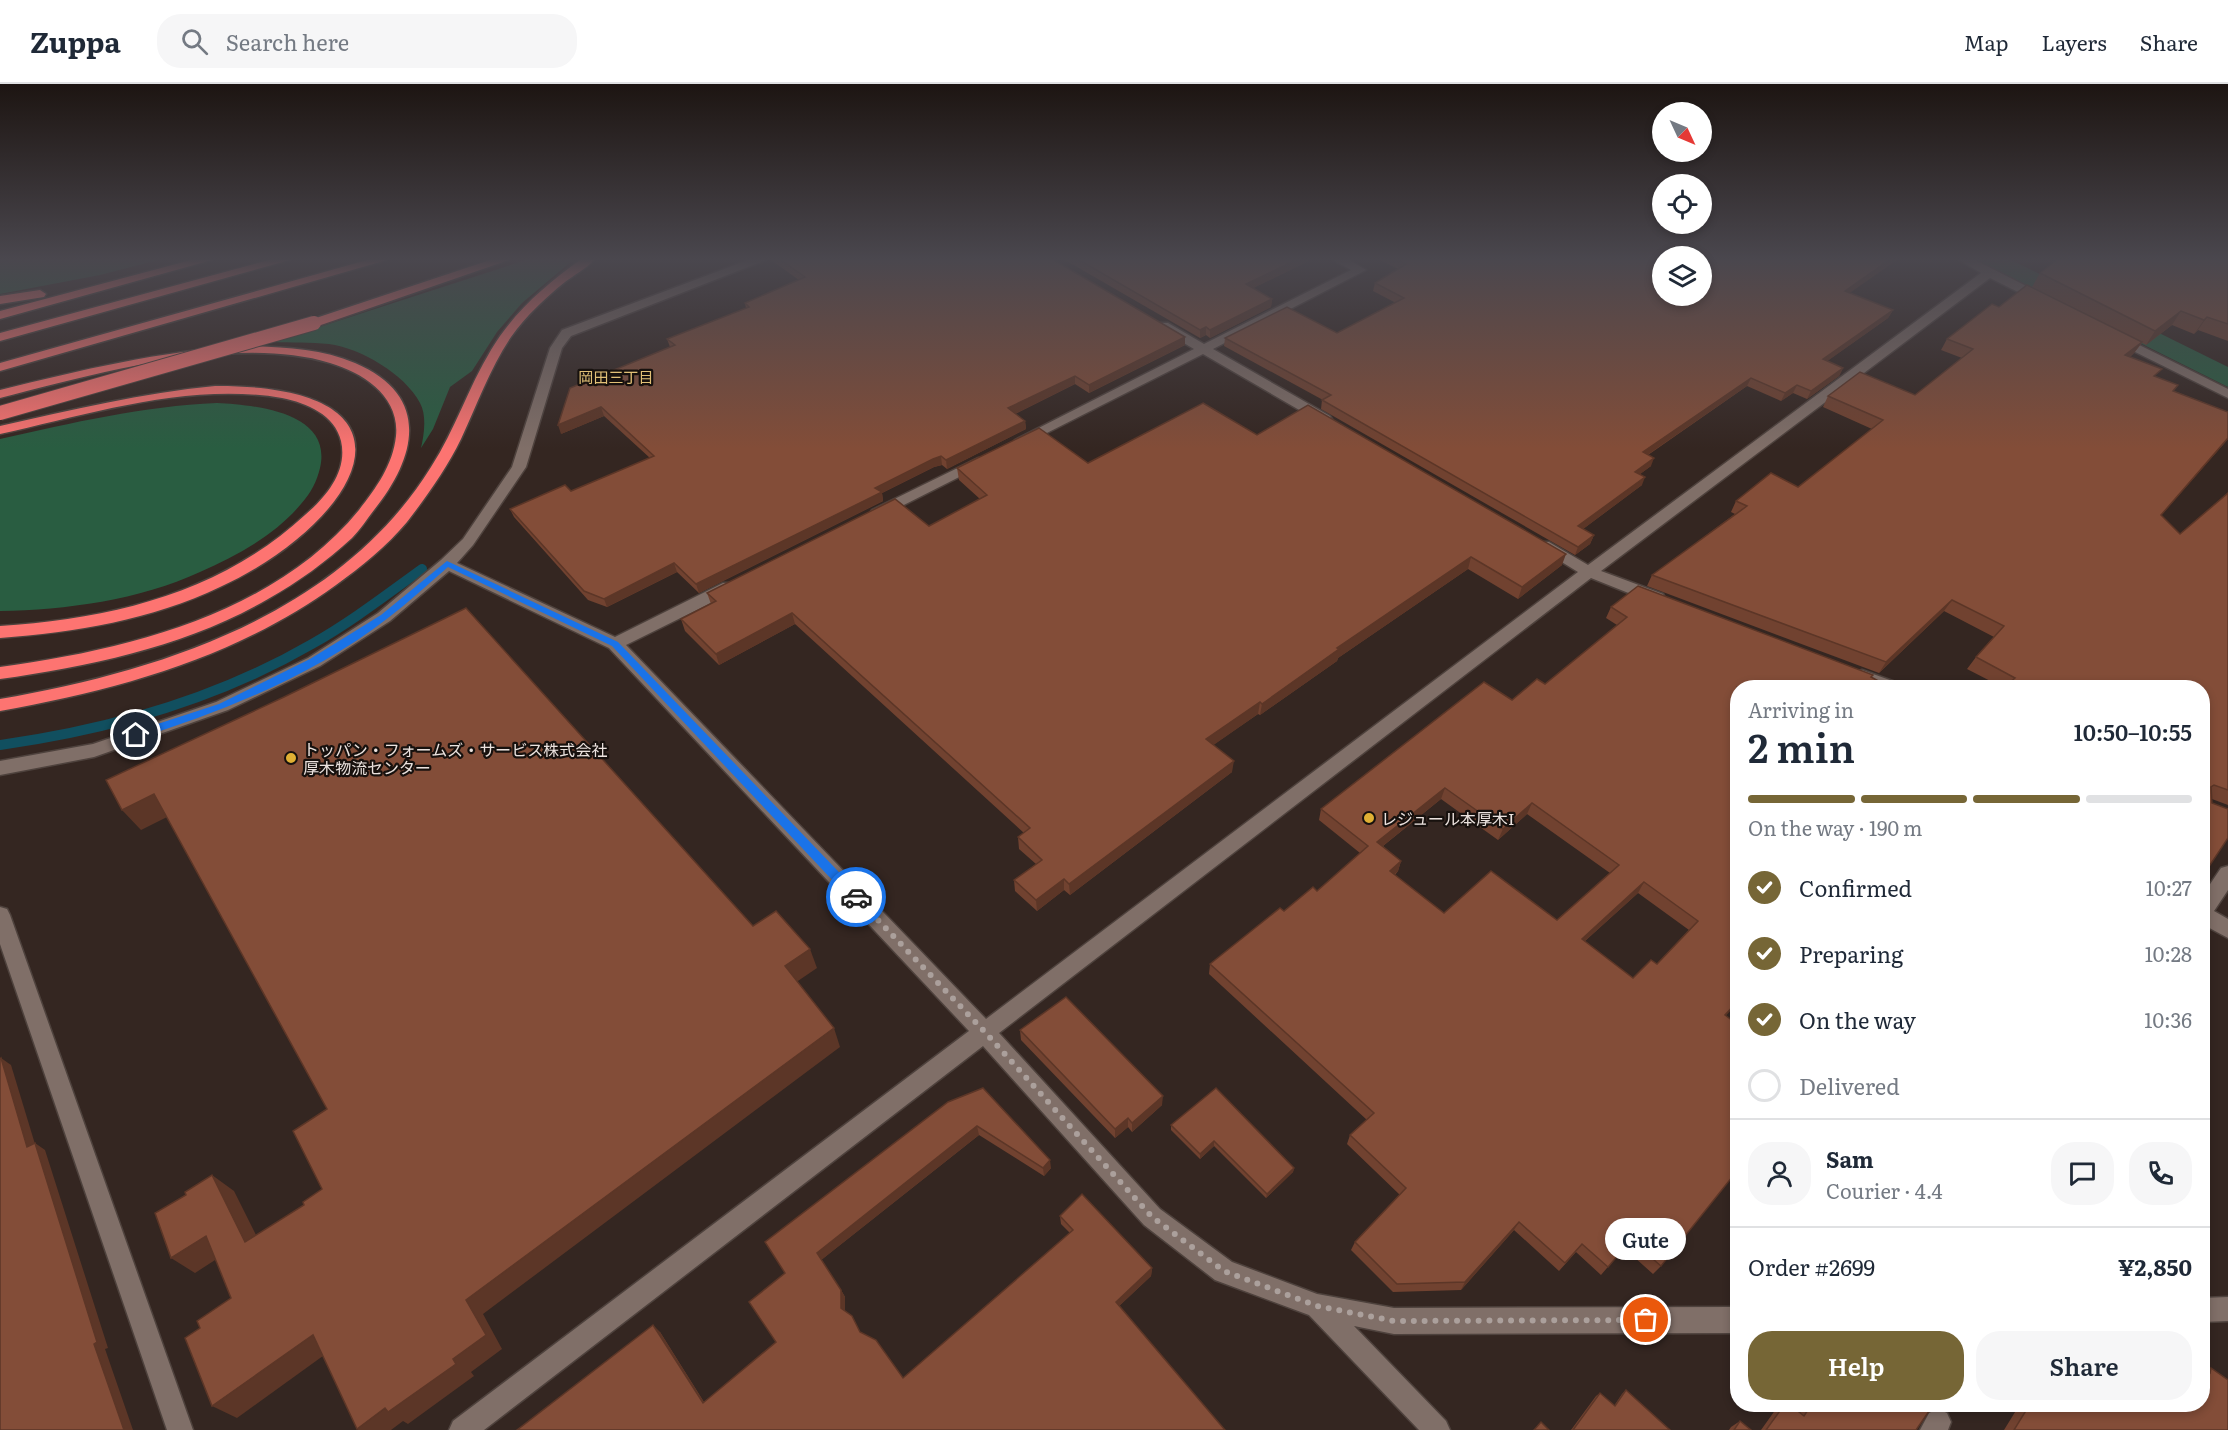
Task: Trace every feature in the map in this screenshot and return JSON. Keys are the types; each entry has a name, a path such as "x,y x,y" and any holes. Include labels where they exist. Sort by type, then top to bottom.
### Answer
{"highway":[{"path":"0,338 55,323"},
{"path":"0,367 157,323"},
{"path":"0,413 311,323"},
{"path":"0,705 93,688 188,658 270,619 312,594 348,568 379,543 424,492 454,440 495,354 517,323"},
{"path":"0,394 78,374 159,358 238,351 297,352 348,364 369,375 386,388 397,404 403,421 403,441 398,461 386,483 372,505 354,526 303,570 269,591 205,622 155,641 72,663 0,673"},
{"path":"0,430 98,409 189,394 252,391 279,393 302,399 333,415 343,426 349,438 350,451 348,466 341,483 328,501 304,525 267,554 209,585 173,600 96,622 0,632"}],"street":[{"path":"0,768 94,750 222,706 324,655 384,617 447,564 468,542 519,467 556,348 566,333 593,323"},
{"path":"1159,323 1336,425"},
{"path":"1012,446 1256,323"},
{"path":"462,1430 1589,572 1922,323"},
{"path":"2104,331 2228,394"},
{"path":"862,521 990,456"},
{"path":"1528,536 1589,572 1670,603"},
{"path":"447,564 615,644 984,1031 1152,1217 1224,1271 1317,1306 1394,1321 1730,1320"},
{"path":"615,644 744,580"},
{"path":"1847,670 1873,680"},
{"path":"2210,901 2228,874"},
{"path":"0,915 180,1430"},
{"path":"2210,918 2228,929"},
{"path":"1317,1306 1437,1430"},
{"path":"2210,1310 2228,1309"}],"green space":[{"path":"332,323 505,323 472,371 450,387 433,429 421,448 424,426 422,408 413,392 393,373 367,357 341,346 322,343 273,342"},
{"path":"2100,323 2138,323 2228,367 2228,387"},
{"path":"217,403 251,406 288,415 303,423 315,434 321,449 319,473 308,496 291,515 255,544 177,582 102,602 0,611 0,439 135,411"}],"building":[{"path":"708,323 1161,323 1185,337 1089,385 1075,376 1008,408 1025,421 946,460 941,456 933,459 875,488 882,492 696,584 674,563 604,599 584,591 510,509 565,485 571,491 654,456 601,407 558,425 570,388 675,345 667,339"},
{"path":"1188,323 1224,323 1210,330 1206,327 1200,330"},
{"path":"1255,323 1317,323 1337,333 1357,323 1875,323 1823,359 1843,368 1811,391 1797,385 1785,393 1751,378 1643,452 1654,458 1635,472 1645,477 1578,526 1594,535 1578,547 1322,400 1331,395 1225,338"},
{"path":"1968,323 2103,323 2142,342 2125,355 2162,369 2154,376 2178,385 2173,391 2228,412 2228,438 2161,515 2180,534 2228,493 2228,790 2214,785 2211,787 2212,803 2228,809 2228,838 2210,865 2210,680 2013,680 2015,678 1976,657 2004,626 1952,600 1886,662 1652,575 1747,506 1736,501 1771,473 1798,487 1883,420 1828,396 1860,372 1915,395 1973,349 1947,339"},
{"path":"2139,323 2166,323 2155,331"},
{"path":"1203,403 1257,435 1308,405 1566,554 1522,587 1471,557 1337,648 1339,649 1262,704 1260,702 1206,739 1234,761 1069,884 1064,879 1036,900 1014,880 1042,860 1018,837 1030,828 792,613 716,654 681,619 716,601 707,593 895,499 929,526 987,495 957,468 1039,428 1088,463"},
{"path":"1638,586 1873,675 1871,677 1877,680 1730,680 1730,1010 1725,1015 1730,1019 1730,1180 1661,1266 1631,1240 1608,1267 1582,1244 1565,1263 1519,1222 1465,1282 1397,1284 1355,1242 1406,1188 1350,1135 1374,1113 1210,964 1280,908 1284,911 1313,887 1317,891 1368,846 1321,809 1484,682 1512,700 1537,679 1545,684 1627,617 1611,607","holes":["1445,788 1503,829 1532,803 1619,865 1557,920 1491,871 1444,913 1390,871 1401,861 1377,842","1644,882 1698,921 1657,964 1651,960 1633,978 1582,939"]},
{"path":"466,608 753,926 776,911 810,949 785,966 834,1028 466,1300 486,1335 453,1359 456,1364 388,1412 385,1408 357,1429 313,1335 212,1406 185,1338 200,1328 197,1321 231,1298 206,1236 171,1258 155,1213 186,1195 185,1192 212,1175 245,1242 304,1205 303,1202 322,1189 293,1131 327,1109 154,794 122,810 106,780 284,697"},
{"path":"1066,997 1163,1096 1132,1123 1128,1118 1115,1129 1020,1030"},
{"path":"1,1058 27,1147 35,1143 97,1342 94,1344 124,1430 0,1430"},
{"path":"983,1088 1050,1160 1043,1168 977,1126 817,1253 841,1290 841,1308 852,1316 860,1332 876,1340 903,1378 1073,1230 1060,1216 1082,1194 1152,1268 1116,1302 1225,1430 517,1430 653,1325 703,1403 776,1342 749,1302 785,1273 765,1242 948,1102"},
{"path":"1216,1088 1294,1168 1267,1194 1214,1141 1200,1154 1171,1125"},
{"path":"2211,1368 2228,1380 2228,1430 2014,1430 2025,1412 2210,1412"},
{"path":"1626,1390 1670,1430 1573,1430 1600,1393 1615,1406"},
{"path":"1779,1412 1799,1412 1804,1416 1807,1412 1928,1412 1916,1430 1766,1430"},
{"path":"1740,1421 1751,1430 1734,1430"},
{"path":"1541,1422 1549,1430 1534,1430"}],"waterway":[{"path":"0,745 41,739 121,721 161,710 238,681 276,664 326,636 422,569"}],"way so far":[{"path":"856,897 984,1031 1152,1217 1224,1271 1317,1306 1394,1321 1646,1320"}],"place":[{"name":"トッパン・フォームズ・サービス株式会社 厚木物流センター","path":"291,758"},
{"name":"レジュール本厚木I","path":"1369,818"},
{"name":"Gute","path":"1646,1320"}],"district":[{"name":"岡田三丁目","path":"616,376"}],"route":[{"path":"136,735 222,706 314,662 384,617 447,564 615,644 856,897"}]}
